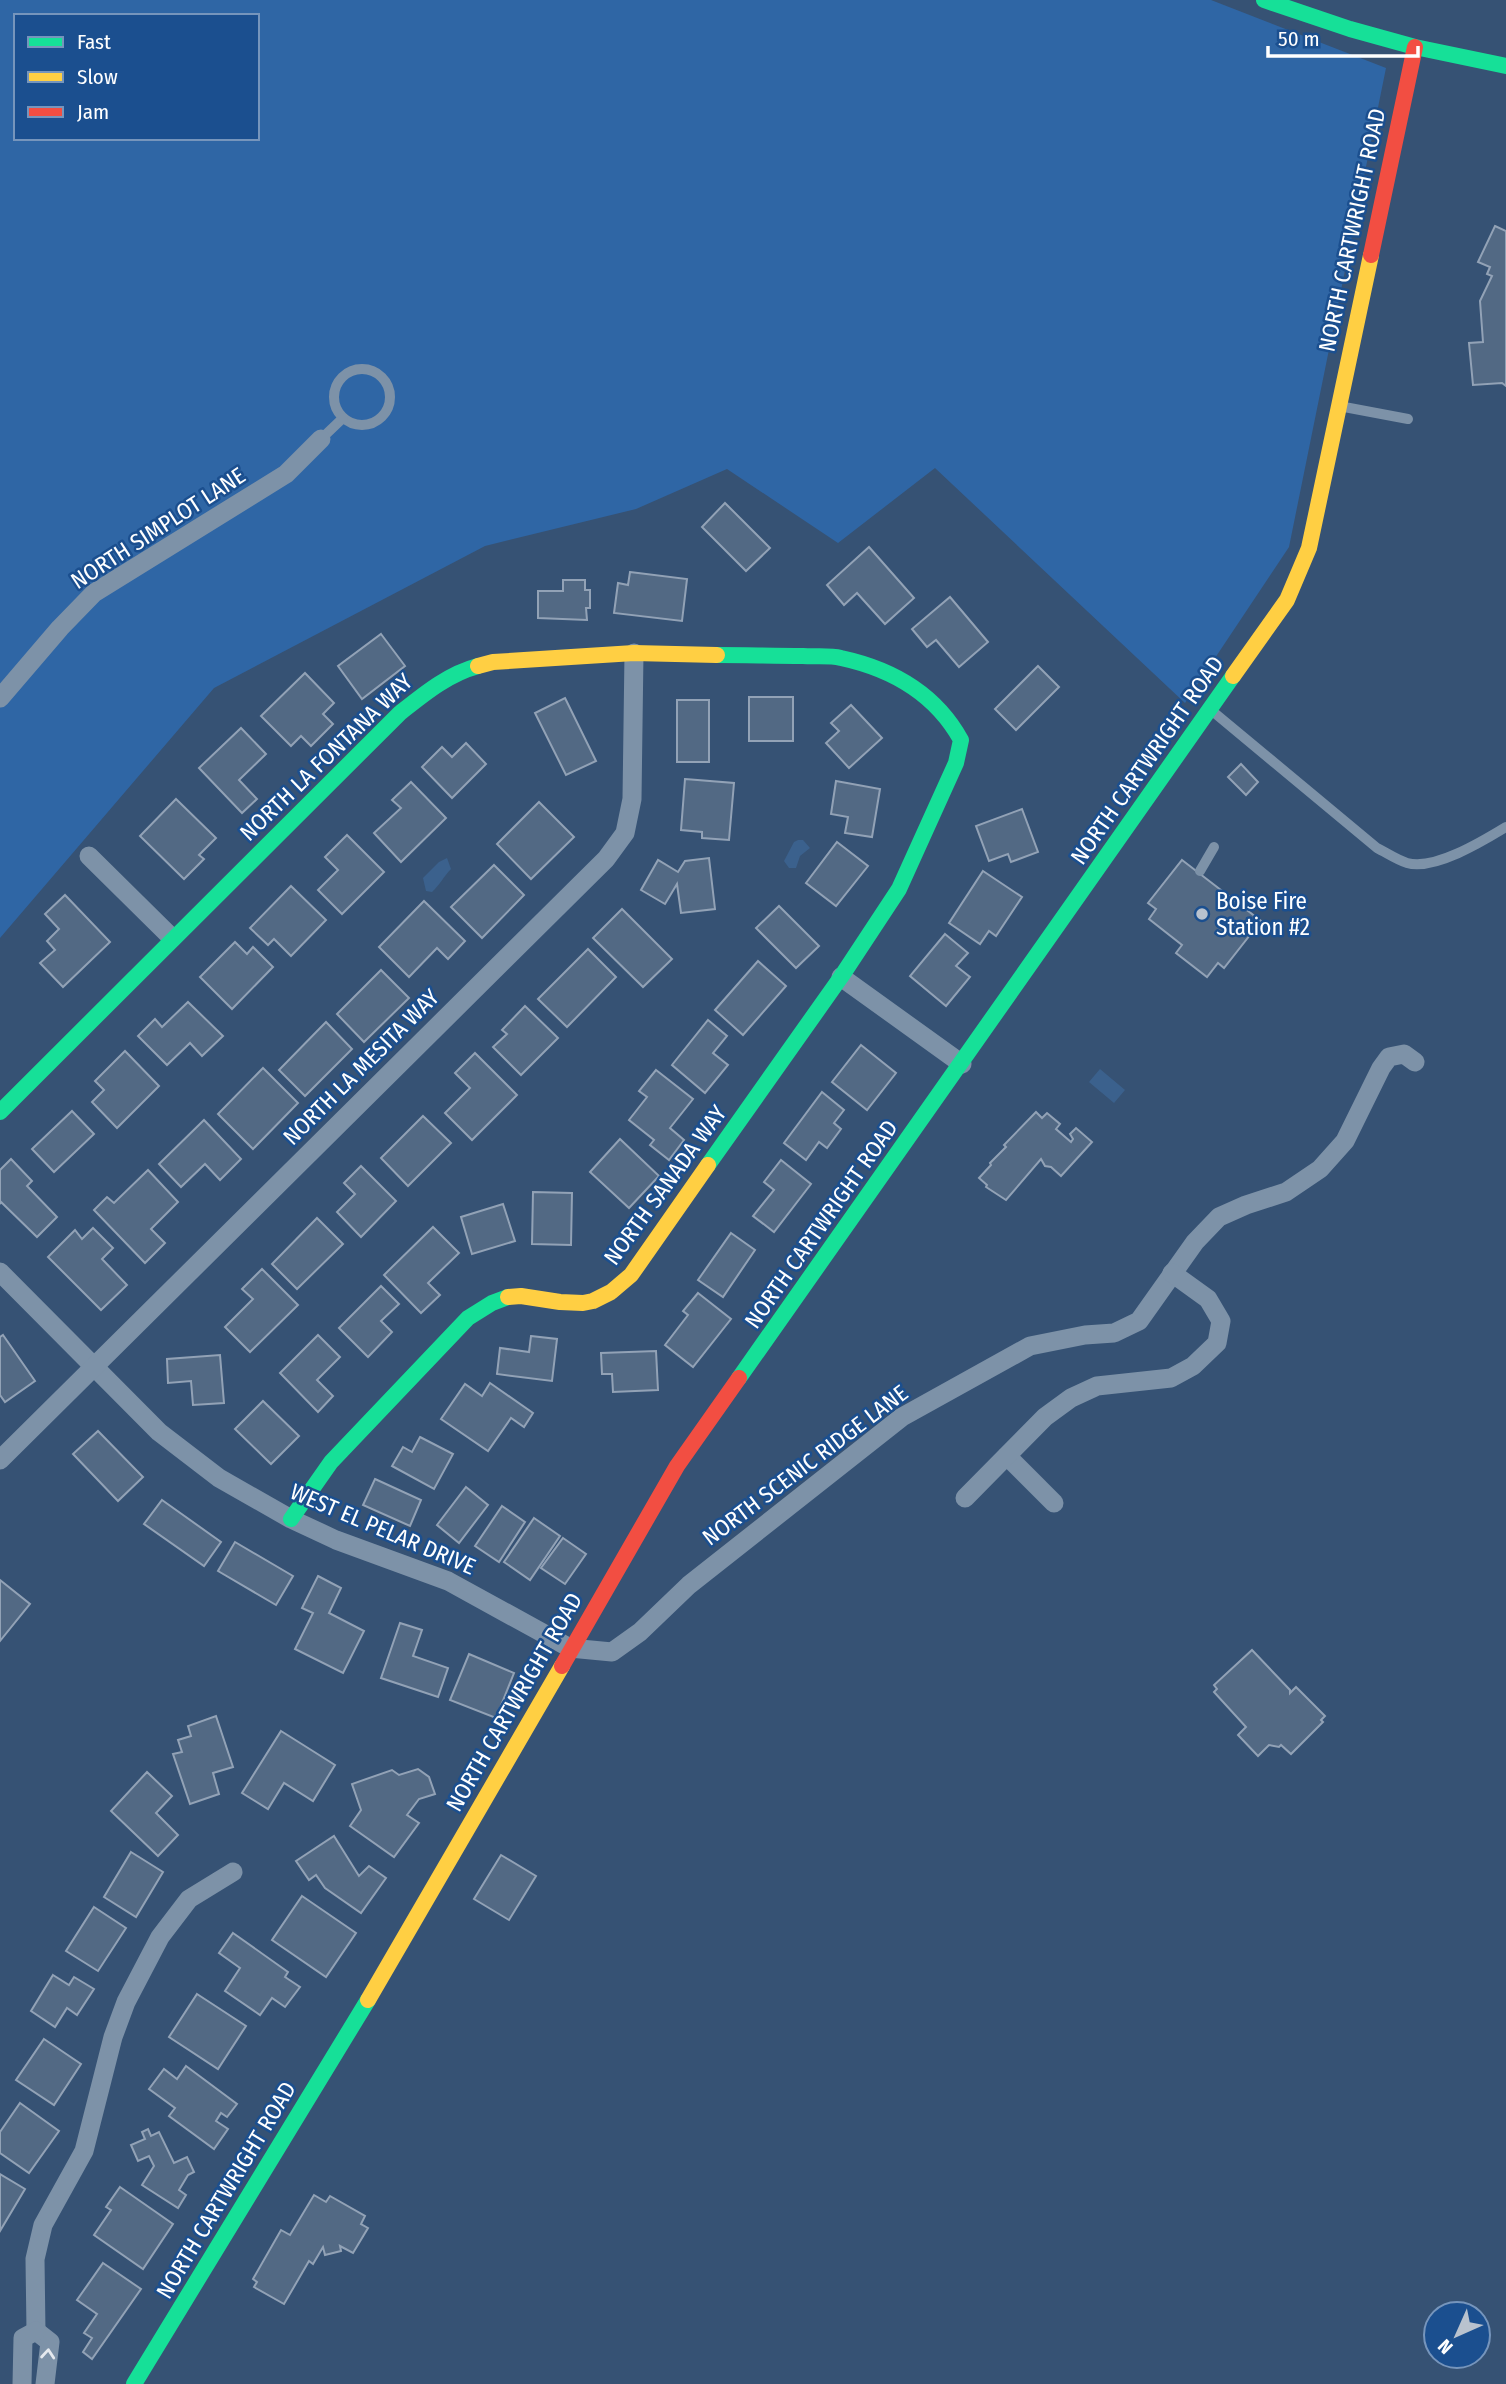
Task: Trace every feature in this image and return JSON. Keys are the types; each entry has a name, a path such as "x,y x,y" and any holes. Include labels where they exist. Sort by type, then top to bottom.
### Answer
{"street":[{"path":"1264,0 1350,29 1415,47 1506,66"},
{"name":"NORTH CARTWRIGHT ROAD","path":"134,2384 403,1942 677,1466 1287,600 1309,548 1415,47"},
{"name":"NORTH SIMPLOT LANE","path":"0,698 94,593 286,474 321,439"},
{"name":"NORTH LA FONTANA WAY","path":"0,1112 400,713 430,689 466,669 493,662 634,653 839,657 891,673 934,702 950,720 961,740"},
{"name":"NORTH LA MESITA WAY","path":"0,1460 606,859 625,833 632,799 634,653"},
{"name":"NORTH SANADA WAY","path":"291,1519 331,1462 468,1318 489,1303 517,1296 586,1303 612,1294 631,1275 841,977 899,889 956,763 961,740"},
{"path":"89,856 172,938"},
{"path":"841,977 962,1064"},
{"name":"NORTH SCENIC RIDGE LANE","path":"570,1648 612,1652 640,1632 689,1585 902,1417 1030,1346 1085,1335 1114,1333 1139,1321 1195,1242 1219,1217 1286,1192 1320,1169 1345,1141 1389,1057 1404,1054 1415,1062"},
{"name":"WEST EL PELAR DRIVE","path":"0,1272 159,1432 219,1478 291,1519 336,1540 448,1581 570,1648"},
{"path":"965,1498 1045,1417 1071,1398 1097,1386 1171,1378 1193,1366 1217,1343 1221,1321 1208,1298 1172,1273"},
{"path":"1007,1455 1054,1503"},
{"path":"36,2331 35,2259 43,2225 84,2151 113,2037 126,2002 160,1937 189,1899 233,1872"},
{"path":"22,2384 23,2338 36,2331"},
{"path":"36,2331 50,2342 45,2384"}],"lane":[{"path":"361,368 379,373 386,380 391,398 385,415 378,421 360,426 343,418 337,410 334,392 343,375 361,368"},
{"path":"1338,406 1408,419"},
{"path":"321,439 343,418"},
{"path":"1210,710 1377,848 1409,863 1430,864 1506,827"},
{"path":"1199,870 1214,847"}],"shaded area":[{"path":"0,0 1211,0 1386,68 1289,547 1185,703 935,468 838,543 727,469 636,509 485,546 214,688 0,938"},
{"path":"803,840 810,848 800,856 796,868 789,868 784,861 794,842"},
{"path":"447,858 451,869 432,892 426,891 423,878"},
{"path":"1100,1069 1125,1090 1114,1103 1089,1082"}],"building":[{"path":"1495,226 1506,231 1506,386 1502,383 1473,385 1469,343 1483,342 1480,301 1492,276 1487,274 1490,267 1478,262"},
{"path":"725,503 770,548 746,571 702,527"},
{"path":"869,547 914,598 885,624 857,593 844,605 827,585"},
{"path":"630,572 687,579 682,621 614,613 618,583 628,585"},
{"path":"563,580 585,580 585,590 590,590 590,608 586,608 587,620 538,618 538,591 563,591"},
{"path":"950,597 988,642 959,667 936,640 927,647 912,629"},
{"path":"381,634 405,666 362,699 338,666"},
{"path":"1038,666 1059,687 1016,730 995,709"},
{"path":"305,673 334,703 323,714 333,724 311,746 301,736 291,746 261,716"},
{"path":"749,697 793,697 793,741 749,741"},
{"path":"565,698 596,761 566,775 535,713"},
{"path":"677,700 709,700 709,762 677,762"},
{"path":"851,705 882,738 849,768 826,743 839,731 831,723"},
{"path":"241,728 266,754 239,780 257,799 242,813 199,768"},
{"path":"466,743 486,764 452,798 422,767 442,747 452,757"},
{"path":"1241,764 1258,782 1246,795 1228,777"},
{"path":"685,779 734,783 729,840 702,838 702,832 681,830"},
{"path":"836,781 880,789 872,837 845,833 848,817 831,814"},
{"path":"411,782 446,818 401,862 374,833 401,808 392,800"},
{"path":"176,799 216,838 199,855 204,859 184,879 140,836"},
{"path":"539,802 574,837 531,879 497,844"},
{"path":"1022,809 1038,852 1011,862 1008,854 989,861 976,826"},
{"path":"347,835 384,872 342,914 318,890 338,870 325,857"},
{"path":"837,842 868,866 836,906 806,883"},
{"path":"709,858 715,909 681,913 677,884 665,904 641,890 658,860 678,872 685,861"},
{"name":"Boise Fire Station #2","path":"1182,860 1261,921 1224,968 1218,963 1207,977 1176,953 1182,945 1149,919 1156,909 1148,903"},
{"path":"494,865 524,895 482,938 451,907"},
{"path":"983,871 1022,897 996,936 989,931 980,944 949,923"},
{"path":"291,886 326,920 291,956 274,939 268,945 250,928"},
{"path":"65,895 110,942 63,987 40,963 55,950 47,941 59,929 45,914"},
{"path":"424,901 465,941 448,959 437,948 409,977 379,947"},
{"path":"779,906 819,946 796,968 756,928"},
{"path":"622,909 672,959 643,987 593,938"},
{"path":"945,934 968,953 956,966 970,977 946,1006 910,976"},
{"path":"235,942 247,954 253,947 273,967 232,1009 200,977"},
{"path":"588,949 616,977 567,1027 538,999"},
{"path":"758,961 786,986 743,1035 715,1010"},
{"path":"381,970 409,998 364,1042 337,1014"},
{"path":"188,1002 223,1036 202,1056 190,1043 167,1065 138,1036 155,1019 162,1027"},
{"path":"525,1006 558,1038 521,1075 493,1047 507,1034 502,1030"},
{"path":"708,1020 727,1036 713,1053 728,1065 705,1093 672,1065"},
{"path":"326,1022 352,1049 305,1096 279,1070"},
{"path":"861,1045 896,1073 867,1110 832,1082"},
{"path":"125,1051 159,1086 117,1128 92,1102 104,1090 95,1081"},
{"path":"475,1053 517,1095 472,1140 445,1113 470,1088 455,1073"},
{"path":"263,1068 298,1103 253,1149 218,1114"},
{"path":"656,1070 693,1099 670,1128 684,1140 669,1160 650,1145 654,1140 629,1120 647,1097 639,1091"},
{"path":"822,1092 844,1110 834,1123 841,1129 827,1148 819,1142 806,1160 784,1143"},
{"path":"72,1111 94,1134 54,1172 32,1149"},
{"path":"1036,1112 1042,1118 1047,1113 1060,1124 1056,1129 1071,1142 1073,1139 1070,1134 1076,1128 1092,1142 1061,1176 1051,1167 1045,1166 1041,1159 1006,1200 986,1187 979,1178 1006,1147 1004,1145"},
{"path":"423,1116 451,1143 408,1186 381,1158"},
{"path":"204,1120 241,1159 220,1180 205,1164 181,1187 159,1164"},
{"path":"620,1139 659,1176 629,1208 590,1172"},
{"path":"11,1159 32,1181 27,1186 57,1217 37,1237 1,1202 0,1204 0,1170"},
{"path":"781,1160 811,1184 774,1232 753,1216 774,1190 764,1182"},
{"path":"361,1166 396,1201 361,1237 337,1212 355,1194 344,1183"},
{"path":"148,1170 178,1202 151,1229 165,1243 145,1263 94,1210 107,1197 114,1203"},
{"path":"533,1192 572,1193 571,1245 532,1244"},
{"path":"503,1204 515,1241 472,1254 461,1217"},
{"path":"317,1218 343,1244 297,1289 272,1264"},
{"path":"433,1227 459,1253 428,1283 440,1295 421,1313 384,1275"},
{"path":"93,1228 113,1248 102,1259 127,1285 101,1310 48,1257 75,1230 82,1239"},
{"path":"731,1233 755,1250 723,1297 698,1280"},
{"path":"262,1269 298,1305 250,1352 225,1327 253,1299 242,1289"},
{"path":"381,1286 399,1304 381,1321 392,1332 368,1357 339,1328"},
{"path":"698,1293 731,1319 693,1367 665,1345 688,1315 683,1311"},
{"path":"3,1335 35,1381 5,1402 0,1395 0,1337"},
{"path":"318,1335 340,1357 317,1380 333,1396 318,1412 280,1373"},
{"path":"531,1336 557,1339 552,1381 497,1374 500,1348 529,1352"},
{"path":"656,1351 658,1390 613,1392 612,1374 602,1374 601,1353"},
{"path":"220,1355 224,1403 193,1405 191,1381 168,1383 167,1359"},
{"path":"490,1383 533,1413 524,1427 511,1418 488,1451 441,1419 465,1384 482,1396"},
{"path":"263,1401 299,1436 271,1464 235,1429"},
{"path":"98,1431 143,1477 118,1501 73,1454"},
{"path":"420,1437 453,1454 434,1489 392,1466 403,1447 412,1452"},
{"path":"375,1479 421,1500 410,1526 363,1505"},
{"path":"466,1487 488,1505 459,1543 437,1525"},
{"path":"162,1500 221,1542 204,1566 144,1524"},
{"path":"502,1506 525,1522 499,1562 475,1546"},
{"path":"534,1518 560,1536 530,1580 504,1562"},
{"path":"563,1538 586,1554 565,1584 541,1568"},
{"path":"235,1542 293,1576 276,1605 218,1571"},
{"path":"318,1576 341,1588 329,1613 364,1631 343,1673 295,1649 313,1613 302,1608"},
{"path":"0,1580 30,1604 0,1641"},
{"path":"400,1623 422,1630 413,1656 448,1668 438,1697 381,1678"},
{"path":"1252,1650 1290,1693 1296,1687 1325,1716 1321,1720 1323,1722 1291,1754 1281,1745 1269,1745 1258,1756 1238,1735 1246,1727 1214,1692 1217,1689 1214,1685"},
{"path":"469,1654 514,1673 496,1718 450,1700"},
{"path":"216,1716 233,1767 213,1773 219,1794 190,1804 173,1754 182,1752 178,1740 191,1736 188,1726"},
{"path":"281,1731 335,1765 313,1801 284,1783 268,1809 242,1793"},
{"path":"418,1769 429,1777 435,1794 419,1799 407,1815 419,1823 394,1857 350,1826 361,1810 352,1784 392,1770 399,1775"},
{"path":"147,1772 172,1796 156,1813 178,1835 158,1856 111,1811"},
{"path":"334,1836 359,1876 369,1866 386,1878 361,1913 325,1888 316,1875 309,1880 296,1861"},
{"path":"131,1852 163,1872 136,1917 104,1897"},
{"path":"501,1855 536,1876 509,1920 474,1899"},
{"path":"302,1896 356,1933 326,1977 272,1940"},
{"path":"94,1907 126,1928 98,1971 66,1951"},
{"path":"233,1933 288,1972 285,1977 300,1987 285,2007 272,1998 260,2015 225,1991 240,1968 219,1953"},
{"path":"53,1975 69,1985 74,1977 94,1989 77,2015 67,2008 55,2027 31,2011"},
{"path":"197,1994 246,2026 218,2069 169,2037"},
{"path":"44,2039 81,2064 54,2105 16,2080"},
{"path":"186,2066 237,2104 227,2117 221,2113 216,2121 228,2129 214,2149 169,2116 175,2108 149,2089 164,2069 177,2079"},
{"path":"20,2103 59,2131 29,2173 0,2153 0,2132"},
{"path":"148,2129 151,2136 159,2132 174,2163 187,2157 194,2172 188,2175 179,2190 186,2195 178,2208 142,2185 154,2166 149,2156 138,2161 131,2145 145,2139 142,2132"},
{"path":"0,2174 25,2189 0,2231"},
{"path":"120,2187 173,2224 143,2269 94,2235 111,2210 106,2207"},
{"path":"314,2195 326,2202 330,2196 365,2216 361,2224 368,2228 353,2253 340,2246 341,2251 325,2255 323,2247 313,2264 309,2261 284,2304 254,2287 257,2282 253,2279 281,2230 290,2235"},
{"path":"103,2263 141,2289 92,2359 83,2352 92,2338 84,2333 97,2314 77,2300"}],"traffic: fast":[{"path":"1264,0 1350,29 1415,47 1506,66"},
{"path":"708,1165 841,977 899,889 956,763 961,740 950,723 925,696 895,676 878,669 832,657 717,655"},
{"path":"0,1112 400,713 446,679 478,666"},
{"path":"739,1378 1233,676"},
{"path":"291,1519 331,1462 468,1318 492,1303 508,1297"},
{"path":"134,2384 368,2000"}],"traffic: slow":[{"path":"1233,676 1287,600 1309,548 1371,255"},
{"path":"478,666 493,662 634,653 717,655"},
{"path":"508,1297 583,1303 611,1292 631,1275 708,1165"},
{"path":"368,2000 562,1666"}],"traffic: jam":[{"path":"1371,255 1415,47"},
{"path":"562,1666 677,1466 739,1378"}],"place":[{"name":"Boise Fire Station #2","path":"1202,914"}]}
